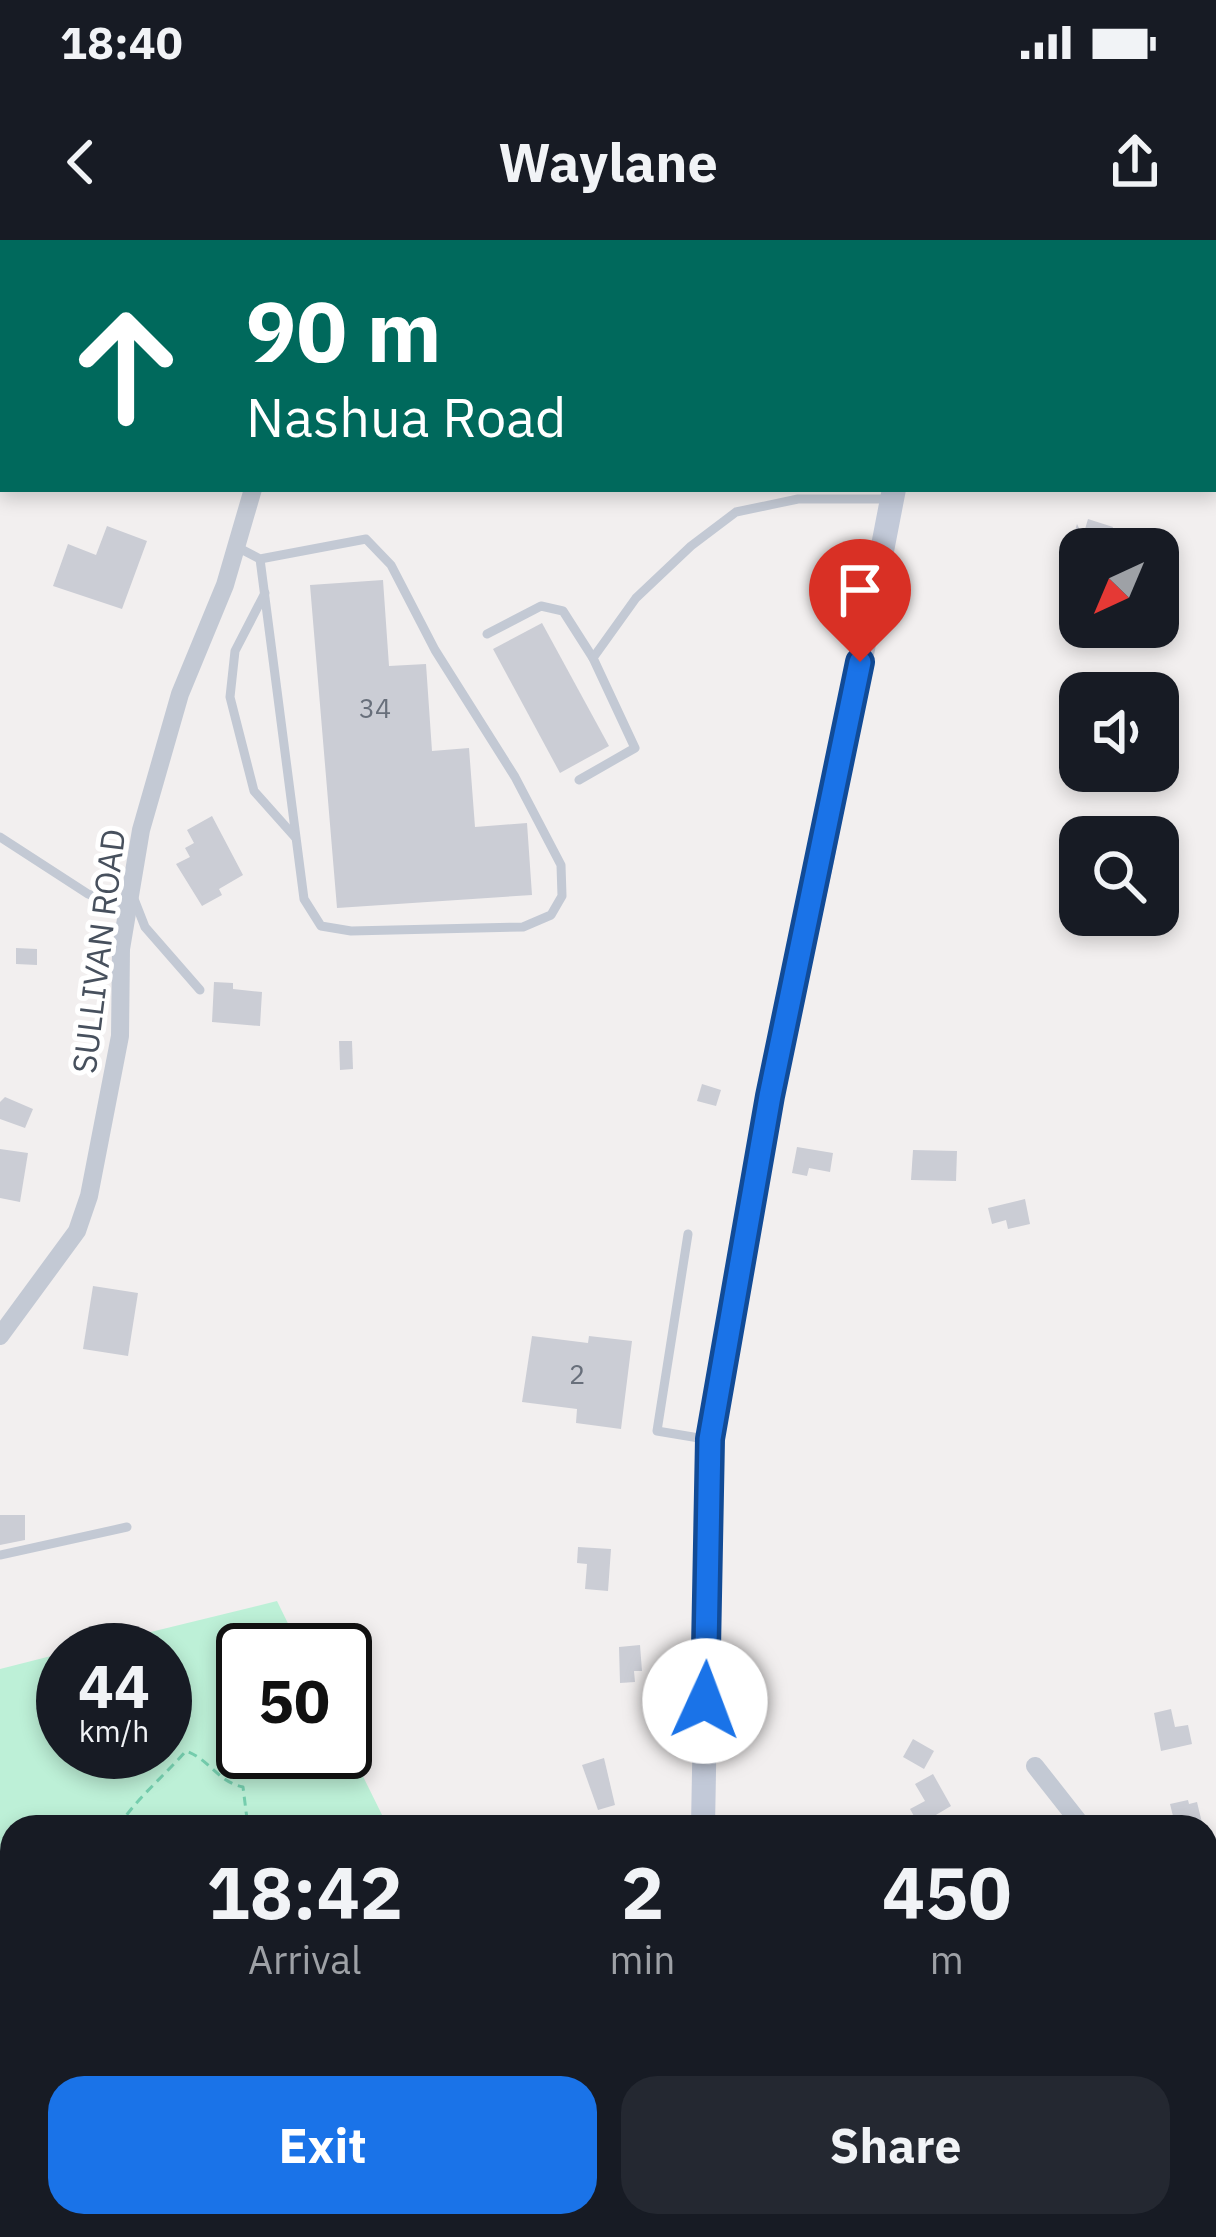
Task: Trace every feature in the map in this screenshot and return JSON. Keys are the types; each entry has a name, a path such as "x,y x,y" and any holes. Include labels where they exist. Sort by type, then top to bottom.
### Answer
{"main road":[{"path":"703,1815 710,1439 767,1114 893,494"}],"street":[{"name":"SULLIVAN ROAD","path":"0,1336 77,1231 89,1196 120,1036 121,949 141,830 180,694 237,547 252,492"},
{"path":"1035,1766 1074,1815"}],"lane":[{"path":"592,658 636,598 736,512 798,499 893,494"},
{"path":"237,547 260,559 366,539 391,565 435,650 515,778 561,865 562,896 551,915 523,927 351,931 321,926 304,899 260,559"},
{"path":"265,592 235,651 230,697 254,790 295,838"},
{"path":"488,634 541,606 563,611 592,658 635,748 579,780"},
{"path":"0,837 88,894 129,897 145,927 200,990"},
{"path":"688,1234 657,1431 710,1439"},
{"path":"0,1555 127,1527"}],"path":[{"path":"127,1815 186,1751 217,1777 244,1787 247,1815"}],"green space":[{"path":"277,1601 288,1623 216,1623 216,1779 364,1779 382,1815 0,1815 0,1669 36,1660 36,1779 192,1779 192,1623 187,1623"}],"building":[{"path":"1088,519 1113,527 1113,528 1085,528"},
{"path":"107,526 147,541 122,609 53,586 68,544 96,555"},
{"path":"383,580 389,666 426,664 432,751 469,748 475,827 527,823 532,895 337,908 310,585"},
{"path":"542,623 609,746 560,773 493,649"},
{"path":"212,816 243,875 202,906 176,864 190,857 185,848 194,843 187,830"},
{"path":"16,948 37,949 37,965 16,964"},
{"path":"214,982 262,992 260,1026 212,1022"},
{"path":"339,1041 352,1041 353,1069 340,1070"},
{"path":"702,1084 721,1090 716,1106 697,1101"},
{"path":"5,1097 33,1109 25,1128 0,1119 0,1102"},
{"path":"797,1147 833,1153 830,1172 809,1168 807,1176 792,1173"},
{"path":"0,1149 28,1153 20,1202 0,1198"},
{"path":"913,1150 957,1151 956,1181 911,1180"},
{"path":"1025,1199 1030,1224 1008,1229 1006,1220 992,1224 988,1208"},
{"path":"93,1286 138,1293 128,1356 83,1349"},
{"path":"532,1336 588,1343 589,1336 632,1341 621,1429 576,1423 577,1409 522,1402"},
{"path":"0,1515 25,1515 25,1540 0,1545"},
{"path":"578,1547 611,1549 608,1591 585,1589 587,1564 577,1563"},
{"path":"640,1645 642,1671 634,1671 635,1682 620,1683 619,1647"},
{"path":"1171,1709 1175,1727 1188,1725 1192,1744 1161,1751 1154,1713"},
{"path":"913,1739 934,1751 924,1769 903,1757"},
{"path":"604,1758 615,1805 598,1810 582,1765"},
{"path":"933,1774 951,1806 936,1815 913,1815 910,1809 925,1801 915,1784"},
{"path":"1197,1802 1200,1815 1173,1815 1170,1804"}],"route":[{"path":"705,1701 710,1439 770,1096 860,662"}]}
